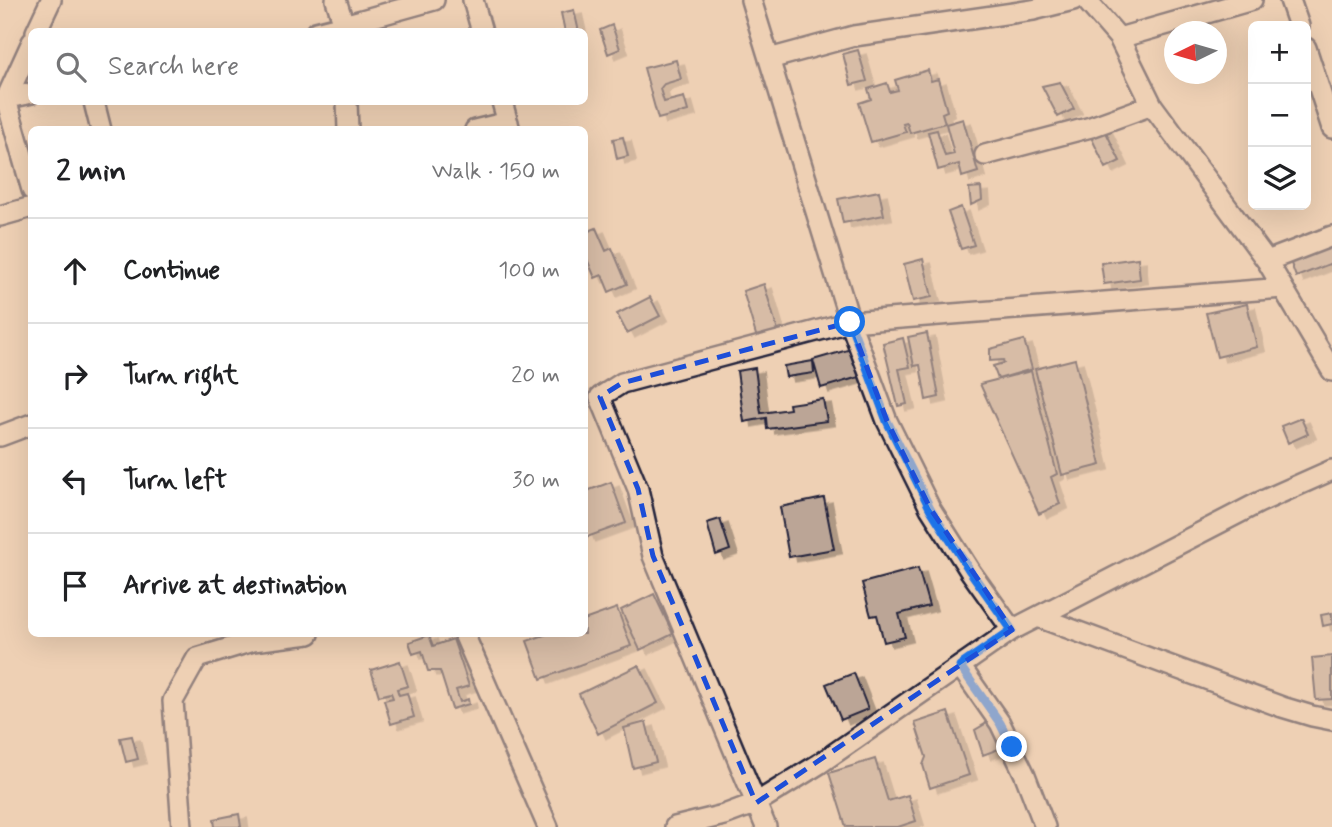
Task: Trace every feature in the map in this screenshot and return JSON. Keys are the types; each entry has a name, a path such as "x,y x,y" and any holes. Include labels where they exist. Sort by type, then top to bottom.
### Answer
{"street":[{"path":"39,28 51,0"},
{"path":"336,0 344,28"},
{"path":"347,28 434,0"},
{"path":"473,0 481,28"},
{"path":"751,0 850,322 887,421 930,508 1012,630"},
{"path":"769,59 854,36 1033,10 1073,0"},
{"path":"1086,0 1119,38 1152,105 1266,261 1332,371"},
{"path":"1119,38 1252,0"},
{"path":"1290,0 1296,21"},
{"path":"28,50 3,100 28,178"},
{"path":"1311,63 1332,128"},
{"path":"3,100 28,94"},
{"path":"95,105 100,126"},
{"path":"347,105 348,126"},
{"path":"503,105 509,126"},
{"path":"985,155 1091,127 1152,105"},
{"path":"0,216 28,208"},
{"path":"1266,261 1332,236"},
{"path":"766,827 653,556 638,489 600,397 622,383 850,322 1283,288"},
{"path":"1309,334 1332,340"},
{"path":"0,436 28,426"},
{"path":"675,827 756,803 819,764 1012,630 1258,503 1332,470"},
{"path":"1038,617 1282,706 1332,720"},
{"path":"182,827 173,701 197,658 253,641 285,637"},
{"path":"465,637 548,827"},
{"path":"960,666 1000,723 1025,775 1045,827"}],"highlighted area":[{"path":"850,322 887,421 930,508 1012,630 756,803 653,556 638,489 600,397 622,383"}],"building":[{"path":"574,10 578,28 564,28 561,13"},
{"path":"612,25 620,49 608,54 600,30"},
{"path":"858,50 867,81 851,85 843,54"},
{"path":"676,60 681,79 664,84 660,89 664,102 684,97 688,111 658,119 644,68"},
{"path":"928,70 931,81 938,79 947,111 942,113 945,123 910,133 907,123 903,124 906,132 871,142 859,103 871,99 868,89 887,83 890,92 898,90 895,80"},
{"path":"1060,82 1074,109 1058,117 1042,86"},
{"path":"963,119 978,172 962,177 959,164 938,170 928,132 937,130 945,156 954,154 946,124"},
{"path":"1104,128 1120,161 1106,168 1090,135"},
{"path":"623,137 628,156 617,159 613,139"},
{"path":"981,187 982,200 971,205 969,188"},
{"path":"879,191 884,215 843,223 838,199"},
{"path":"961,207 974,245 961,249 948,212"},
{"path":"596,228 606,251 612,248 627,284 609,292 602,275 595,278 588,261 588,231"},
{"path":"1330,242 1332,263 1296,277 1289,258"},
{"path":"1138,258 1140,279 1104,284 1101,263"},
{"path":"923,259 932,297 913,301 904,264"},
{"path":"764,284 779,335 758,342 743,291"},
{"path":"650,297 660,316 627,333 617,314"},
{"path":"1247,304 1257,347 1217,357 1206,313"},
{"path":"927,333 939,397 926,400 920,365 914,366 908,337"},
{"path":"903,338 910,367 899,369 907,404 898,406 883,343"},
{"path":"1024,340 1032,369 998,379 993,366 1004,363 1003,360 990,361 990,349"},
{"path":"851,349 859,377 821,388 813,360"},
{"path":"1075,359 1101,465 1062,475 1035,369"},
{"path":"813,361 814,373 786,377 784,366"},
{"path":"755,368 761,413 790,409 789,404 823,399 827,421 767,429 766,418 744,422 737,371"},
{"path":"1031,371 1057,474 1051,477 1060,504 1039,514 980,384"},
{"path":"1301,418 1308,434 1288,443 1281,426"},
{"path":"611,482 626,523 588,537 588,491"},
{"path":"824,498 834,549 789,557 780,507"},
{"path":"720,519 730,550 716,555 707,523"},
{"path":"918,568 929,606 899,614 905,637 884,642 877,615 871,616 862,583"},
{"path":"654,594 673,634 640,650 621,610"},
{"path":"617,608 631,646 541,679 527,641 538,637 588,637 588,619"},
{"path":"1332,613 1332,624 1323,626 1321,615"},
{"path":"430,637 433,646 453,639 469,686 456,690 460,702 468,699 469,704 452,709 440,671 428,671 422,651 413,654 409,642"},
{"path":"1332,656 1332,699 1316,700 1312,658"},
{"path":"400,661 408,686 397,689 399,695 407,693 414,717 391,724 384,700 393,698 391,693 379,696 371,670"},
{"path":"639,665 658,703 598,734 579,694"},
{"path":"854,673 868,709 841,720 826,684"},
{"path":"948,712 969,775 930,788 923,765 926,757 915,723"},
{"path":"992,720 1004,747 983,755 975,730"},
{"path":"646,722 656,762 633,768 624,728"},
{"path":"132,736 138,759 126,762 120,738"},
{"path":"875,759 888,801 908,795 916,821 898,827 846,827 829,773"},
{"path":"239,814 241,827 215,827 214,819"}],"route":[{"path":"850,322 887,421 930,508 1012,630 960,666 1000,723 1012,747"}]}
